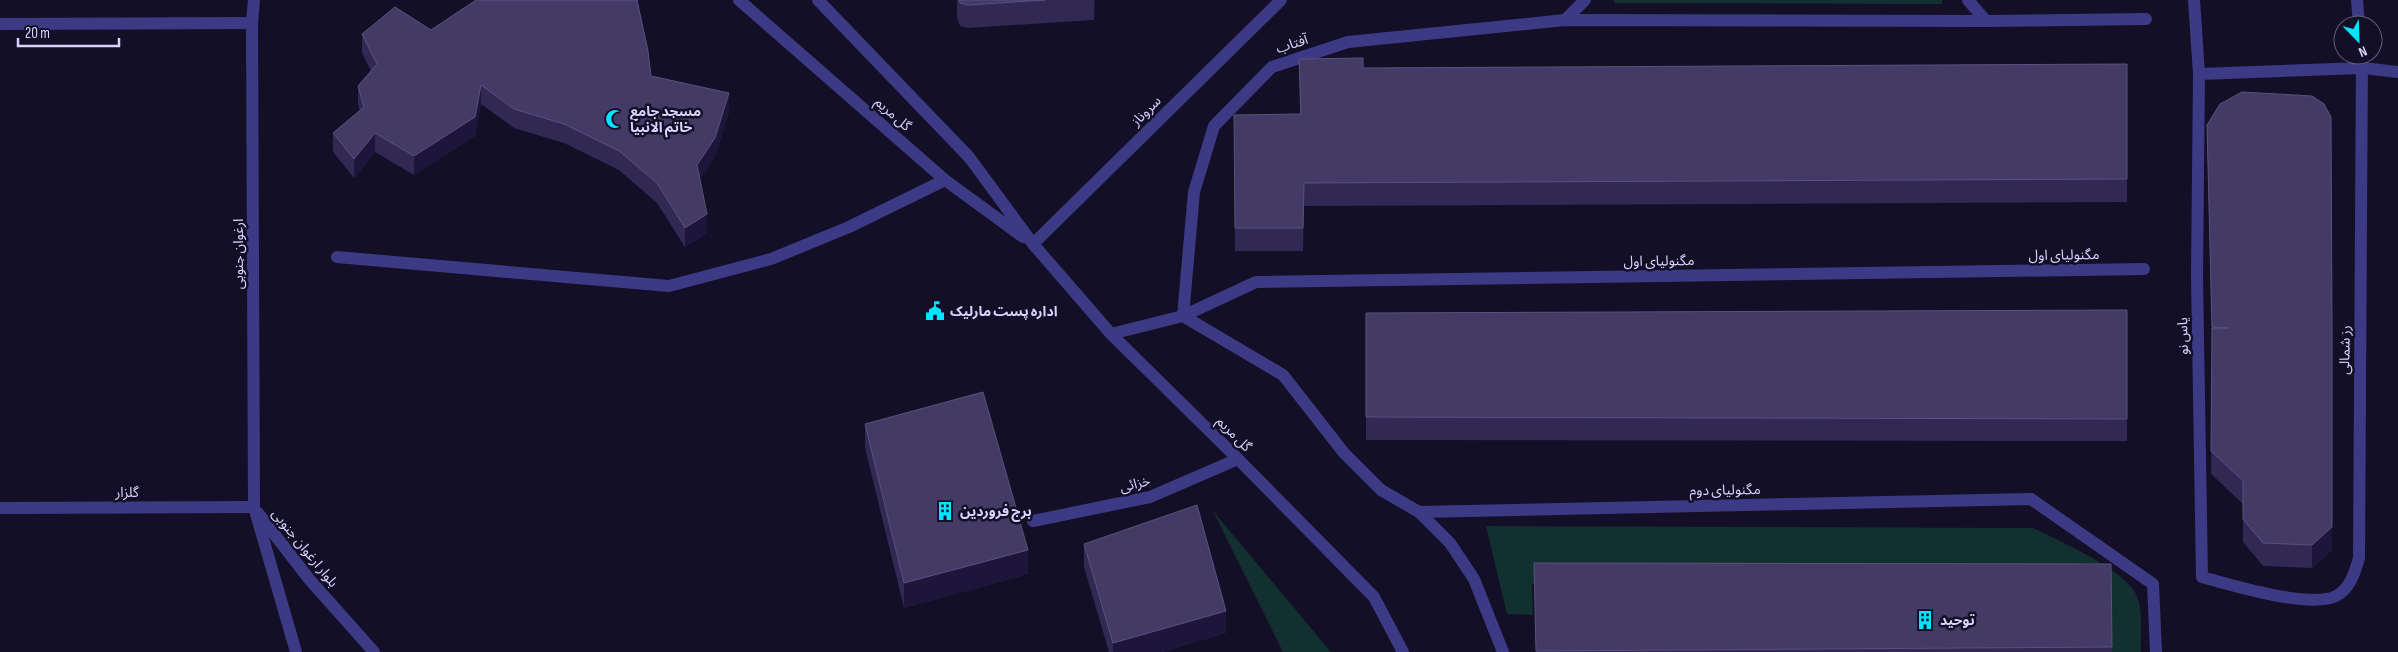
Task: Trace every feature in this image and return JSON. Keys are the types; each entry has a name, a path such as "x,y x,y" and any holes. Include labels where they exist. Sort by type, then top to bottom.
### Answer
{"street":[{"name":"ارغوان جنوبی","path":"254,0 252,23 254,507"},
{"name":"گل مریم","path":"739,0 945,180 1033,244"},
{"name":"گل مریم","path":"818,0 969,157 1033,244 1111,334 1374,597 1403,652"},
{"name":"سروناز","path":"1033,244 1281,0"},
{"path":"1565,20 1585,0"},
{"path":"1968,0 1986,21"},
{"name":"یاس نو","path":"2194,0 2199,74 2197,276 2202,577 2295,598"},
{"path":"2357,0 2358,15"},
{"name":"آفتاب","path":"1183,316 1194,192 1214,126 1272,67 1348,42 1565,20 1986,21 2146,19"},
{"path":"0,24 252,23"},
{"name":"رز شمالی","path":"2295,598 2320,601 2338,596 2353,579 2359,558 2363,65"},
{"path":"2199,74 2363,68 2398,72"},
{"path":"337,257 669,286 771,259 849,227 945,180"},
{"name":"مگنولیای اول","path":"1111,334 1183,316 1256,282 2144,269"},
{"path":"1183,316 1283,375 1344,453 1381,490 1419,512 1450,543 1474,579 1503,652"},
{"name":"خزائی","path":"1033,521 1150,498 1238,459"},
{"name":"مگنولیای دوم","path":"1419,512 2031,499 2153,584 2156,652"},
{"name":"گلزار","path":"0,508 254,507"},
{"name":"بلوار ارغوان جنوبی","path":"254,507 296,652"},
{"name":"بلوار ارغوان جنوبی","path":"254,507 309,579 374,652"}],"green space":[{"path":"1614,0 1942,0 1942,4 1614,3"},
{"path":"1213,511 1331,652 1283,652"},
{"path":"1486,526 2033,528 2090,556 2119,575 2129,585 2136,594 2140,608 2141,652 2112,652 2111,586 1532,584 1533,615 1507,614"}],"building":[{"name":"مسجد جامع خاتم الانبیا","path":"476,0 637,0 648,51 651,76 729,93 715,138 697,165 707,214 685,228 657,183 619,151 564,124 514,109 481,85 475,117 414,156 375,133 354,159 333,133 364,107 358,86 377,64 362,34 395,7 431,30"},
{"path":"959,0 1045,0 968,5 960,3"},
{"path":"1363,58 1363,68 2127,64 2127,179 1304,183 1303,228 1235,228 1234,115 1301,114 1299,59"},
{"path":"2242,92 2312,96 2324,104 2331,117 2332,527 2312,545 2263,543 2243,519 2243,481 2211,451 2212,328 2228,328 2212,327 2207,125 2220,104"},
{"path":"2127,310 2127,419 1366,417 1366,313"},
{"name":"برج فروردین","path":"983,392 1028,550 904,583 865,424"},
{"path":"1197,505 1226,611 1113,643 1084,544"},
{"path":"1534,563 2111,564 2112,647 1536,651"}],"place":[{"name":"مسجد جامع خاتم الانبیا","path":"615,119"},
{"name":"اداره پست مارلیک","path":"935,311"},
{"name":"برج فروردین","path":"945,511"},
{"name":"توحید","path":"1925,620"}]}
